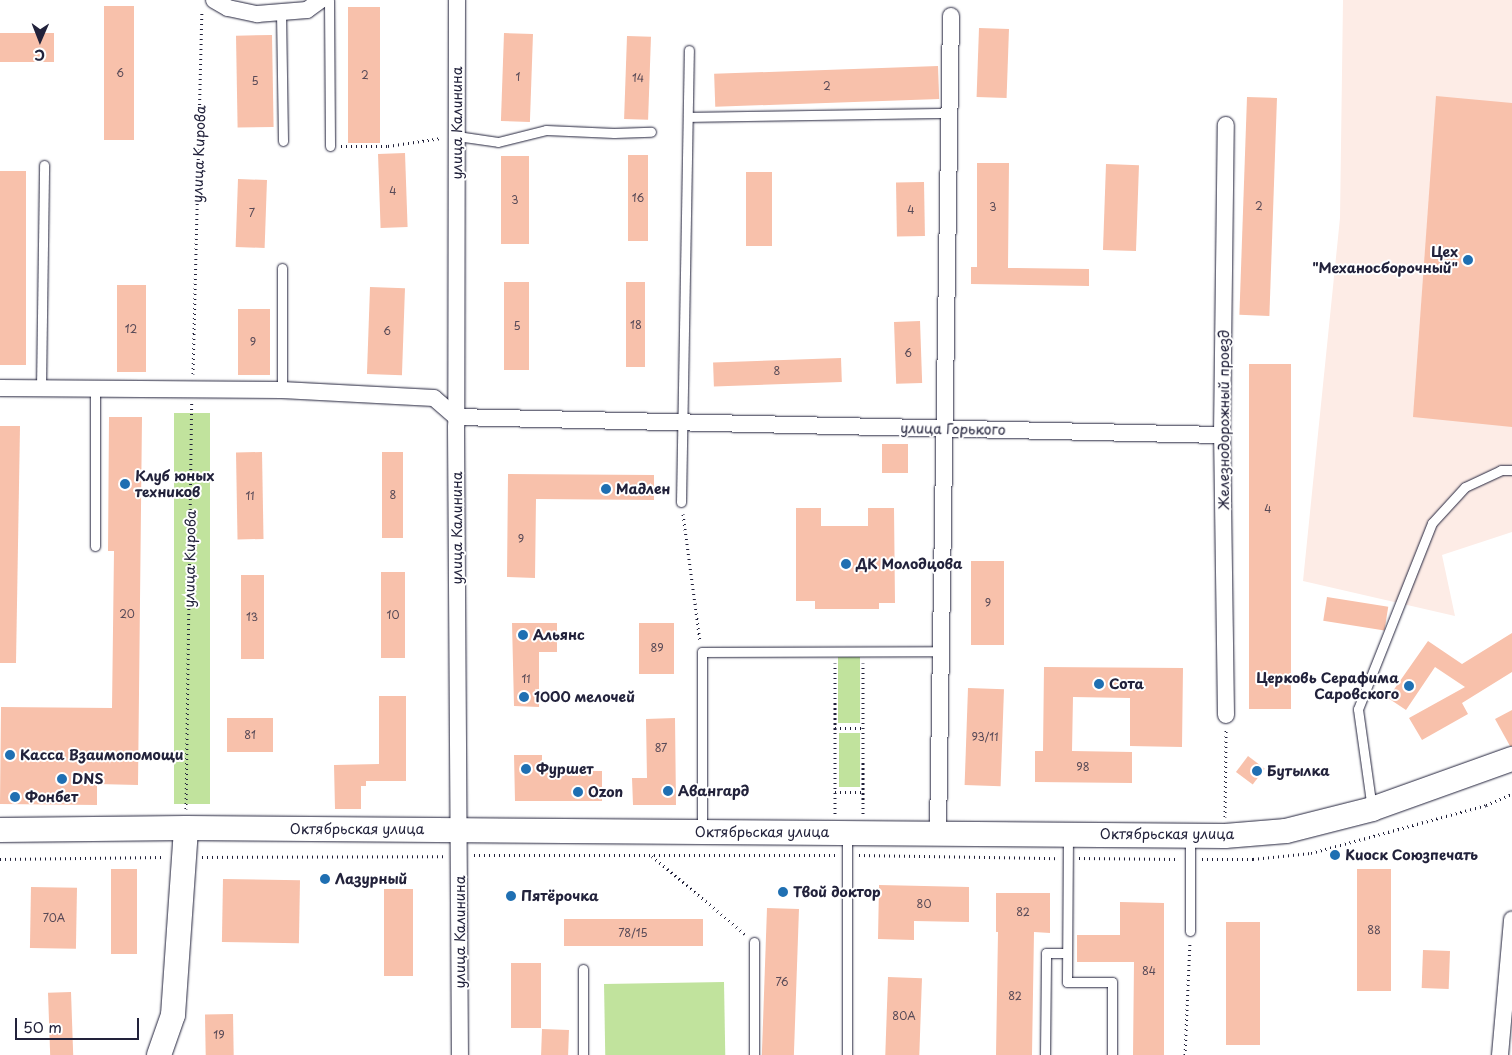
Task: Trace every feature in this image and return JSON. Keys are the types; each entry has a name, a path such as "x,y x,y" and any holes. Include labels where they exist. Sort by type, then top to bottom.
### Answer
{"main road":[{"name":"Октябрьская улица","path":"0,830 186,828 1225,836 1286,831 1372,809 1512,759"},
{"path":"159,1055 173,1015 186,828"}],"street":[{"path":"208,5 257,14 307,10 321,0"},
{"name":"улица Калинина","path":"457,0 456,417 460,1055"},
{"path":"938,833 951,16"},
{"name":"Железнодорожный проезд","path":"1226,125 1222,435 1226,715"},
{"path":"0,388 192,391 282,390 434,398 456,417"},
{"name":"улица Горького","path":"456,417 1222,435"},
{"path":"1500,1055 1512,920"}],"lane":[{"path":"329,0 330,146"},
{"path":"281,12 283,141"},
{"path":"681,502 689,50"},
{"path":"688,117 950,113"},
{"path":"457,136 498,142 546,130 614,133 651,132"},
{"path":"41,388 44,164"},
{"path":"282,268 282,390"},
{"path":"95,389 95,546"},
{"path":"1372,809 1358,709 1432,523 1465,488 1501,470 1512,470"},
{"path":"702,831 702,652 941,651"},
{"path":"847,1055 848,832"},
{"path":"1068,834 1067,982 1112,982 1112,1055"},
{"path":"1190,835 1190,930"},
{"path":"754,942 754,1055"},
{"path":"1045,1055 1046,952 1067,953"},
{"path":"583,969 583,1055"}],"path":[{"name":"улица Кирова","path":"186,828 192,391 208,5"},
{"path":"330,146 388,146 457,136"},
{"path":"681,502 702,652"},
{"path":"835,652 835,792 848,832"},
{"path":"848,832 863,792 863,652"},
{"path":"1225,836 1226,715"},
{"path":"835,728 863,728"},
{"path":"835,792 863,792"},
{"path":"652,856 754,942"},
{"path":"1186,1055 1190,930"}],"shaded area":[{"path":"1343,0 1512,0 1512,532 1442,555 1455,616 1303,581 1340,218"}],"green space":[{"path":"174,413 210,413 210,804 174,804"},
{"path":"838,657 860,657 860,723 838,723"},
{"path":"839,733 860,733 860,787 839,787"},
{"path":"724,982 725,1055 605,1055 604,984"}],"building":[{"path":"104,6 134,6 134,140 104,140"},
{"path":"348,7 380,7 380,143 348,143"},
{"path":"979,28 1009,29 1007,98 977,97"},
{"path":"0,33 54,33 54,62 0,62"},
{"path":"504,33 533,34 530,122 501,121"},
{"path":"272,35 274,127 238,128 236,36"},
{"path":"627,36 651,37 648,120 624,119"},
{"path":"938,66 939,99 715,107 714,74"},
{"name":"Цех \"Механосборочный\"","path":"1436,96 1512,103 1512,427 1413,417"},
{"path":"1247,97 1277,98 1269,316 1239,315"},
{"path":"405,153 408,227 381,228 378,154"},
{"path":"628,155 648,155 648,241 628,241"},
{"path":"501,156 529,156 529,244 501,244"},
{"path":"977,163 1009,163 1008,268 1089,269 1089,286 971,284 971,267 977,267"},
{"path":"1106,164 1139,165 1136,251 1103,250"},
{"path":"0,171 26,171 26,365 0,365"},
{"path":"746,172 772,172 772,246 746,246"},
{"path":"238,179 267,180 265,248 236,247"},
{"path":"896,182 924,182 925,236 897,236"},
{"path":"504,282 529,282 529,370 504,370"},
{"path":"626,282 645,282 645,367 626,367"},
{"path":"117,285 146,285 146,372 117,372"},
{"path":"370,287 405,288 402,375 367,374"},
{"path":"238,309 270,309 270,375 238,375"},
{"path":"920,321 922,383 896,384 894,322"},
{"path":"841,358 842,382 714,386 713,362"},
{"path":"1249,364 1291,364 1291,709 1249,709"},
{"path":"109,417 142,417 138,785 97,784 97,805 0,804 1,707 112,708 114,551 108,551"},
{"path":"0,426 20,426 16,663 0,663"},
{"path":"882,444 908,444 908,473 882,473"},
{"path":"236,452 262,452 264,539 238,539"},
{"path":"382,452 403,452 403,538 382,538"},
{"path":"508,474 654,475 654,500 536,499 535,578 507,577"},
{"name":"ДК Молодцова","path":"796,508 821,508 821,526 868,526 868,508 894,508 895,603 879,603 879,609 815,609 815,601 796,601"},
{"path":"971,561 1004,561 1004,645 971,645"},
{"path":"381,572 405,572 405,658 381,658"},
{"path":"241,575 264,575 264,659 241,659"},
{"path":"1327,597 1388,607 1384,630 1323,621"},
{"path":"512,623 557,623 557,652 539,652 539,707 514,706"},
{"path":"639,623 674,623 674,674 639,674"},
{"path":"1512,633 1512,672 1462,703 1468,714 1422,740 1409,718 1465,687 1435,667 1406,710 1388,698 1428,641 1462,664"},
{"path":"1044,667 1183,668 1182,747 1130,746 1130,698 1073,697 1072,751 1132,752 1132,783 1035,782 1035,751 1043,751"},
{"path":"968,688 1004,689 1001,786 965,785"},
{"path":"379,696 406,696 406,781 366,781 366,786 361,786 361,809 335,809 334,765 379,764"},
{"path":"1512,710 1512,746 1510,746 1495,719"},
{"path":"227,718 273,718 273,752 227,752"},
{"path":"675,718 676,805 633,805 632,778 647,778 646,719"},
{"path":"514,755 542,755 542,771 602,771 602,801 515,801"},
{"path":"1248,756 1265,769 1253,785 1236,772"},
{"path":"111,869 137,869 137,954 111,954"},
{"path":"1357,869 1391,869 1391,991 1357,991"},
{"path":"223,879 300,880 299,943 222,942"},
{"path":"879,885 969,887 969,922 914,921 914,940 878,939"},
{"path":"31,887 77,888 76,949 30,948"},
{"path":"384,889 413,889 413,976 384,976"},
{"path":"996,893 1050,893 1050,933 1034,932 1032,1055 996,1055 998,932 996,932"},
{"path":"1120,902 1164,903 1164,1055 1133,1055 1134,962 1077,962 1077,935 1120,935"},
{"path":"767,908 799,909 794,1055 762,1055"},
{"path":"564,919 703,919 703,946 564,946"},
{"path":"1226,922 1260,922 1260,1045 1226,1045"},
{"path":"1423,950 1450,951 1449,989 1422,988"},
{"path":"511,963 541,963 541,1028 511,1028"},
{"path":"888,977 922,978 919,1055 885,1055"},
{"path":"71,992 73,1055 50,1055 48,993"},
{"path":"205,1014 233,1014 234,1055 206,1055"},
{"path":"542,1029 569,1030 568,1055 541,1055"}],"place":[{"name":"Цех \"Механосборочный\"","path":"1468,260"},
{"name":"Клуб юных техников","path":"125,484"},
{"name":"Мадлен","path":"606,489"},
{"name":"ДК Молодцова","path":"846,564"},
{"name":"Альянс","path":"523,635"},
{"name":"Сота","path":"1099,684"},
{"name":"Церковь Серафима Саровского","path":"1409,686"},
{"name":"1000 мелочей","path":"524,697"},
{"name":"Касса Взаимопомощи","path":"10,755"},
{"name":"Фуршет","path":"526,769"},
{"name":"Бутылка","path":"1257,771"},
{"name":"DNS","path":"62,779"},
{"name":"Авангард","path":"668,791"},
{"name":"Ozon","path":"578,792"},
{"name":"Фонбет","path":"15,797"},
{"name":"Киоск Союзпечать","path":"1335,855"},
{"name":"Лазурный","path":"325,879"},
{"name":"Твой доктор","path":"783,892"},
{"name":"Пятёрочка","path":"511,896"}]}
